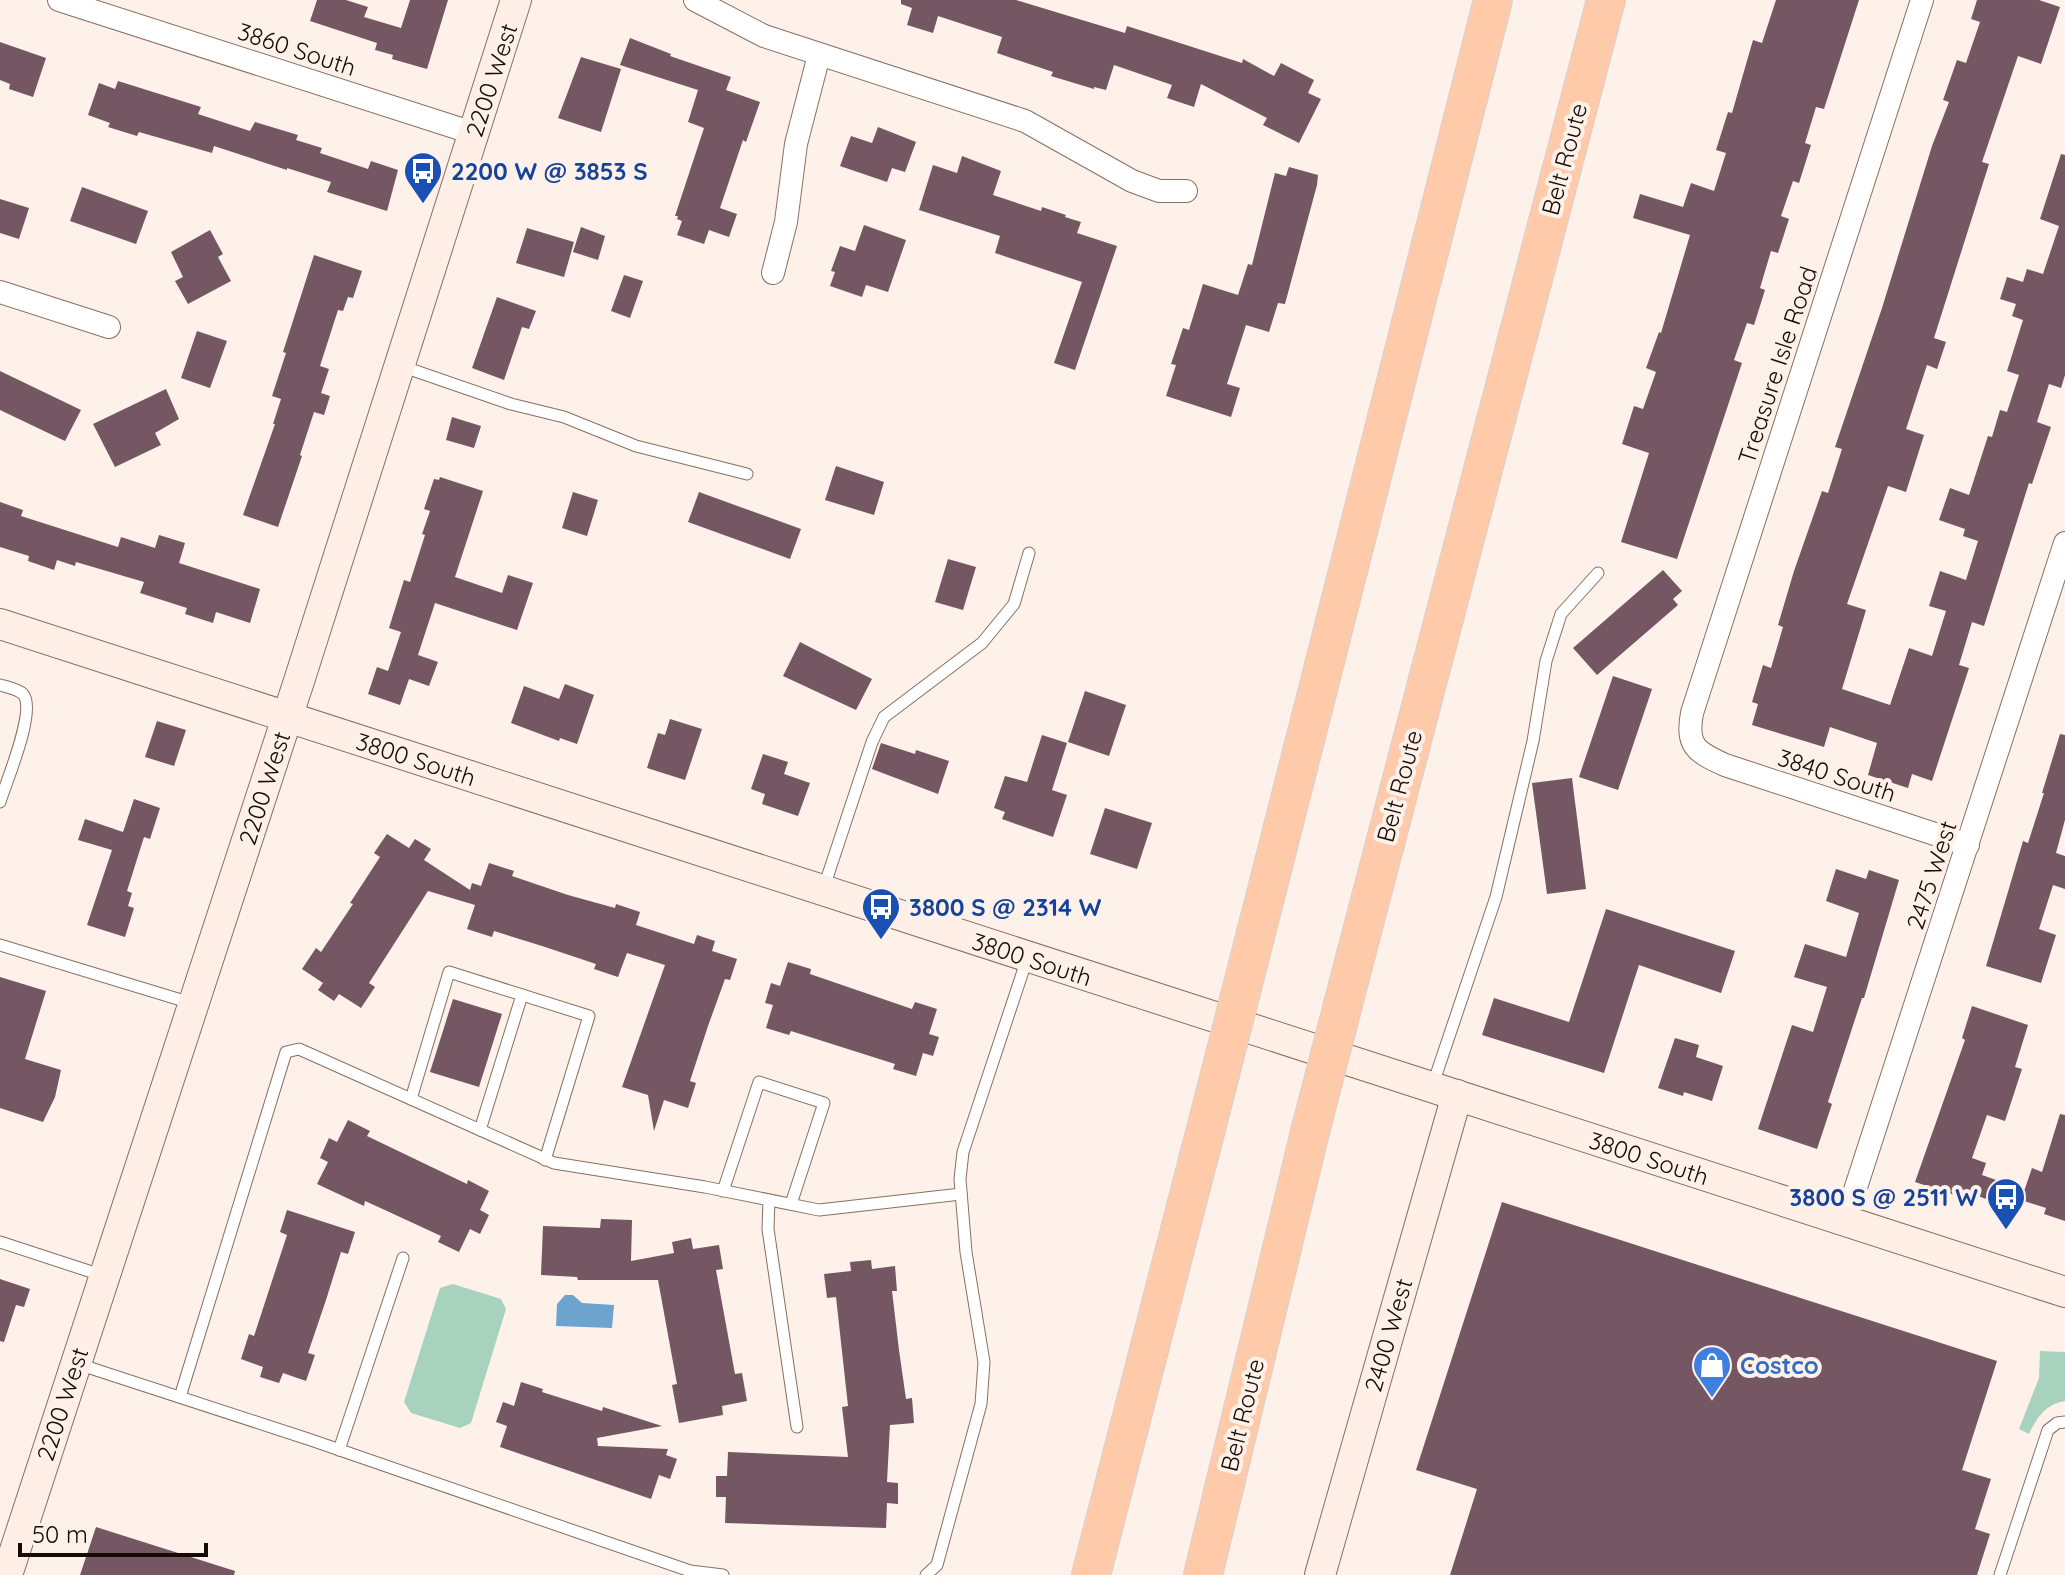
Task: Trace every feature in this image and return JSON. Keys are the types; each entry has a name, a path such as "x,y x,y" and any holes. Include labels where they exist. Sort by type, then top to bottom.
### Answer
{"highway":[{"path":"1091,1575 1493,0"},
{"name":"Belt Route","path":"1203,1575 1310,1132 1606,0"}],"street":[{"name":"3860 South","path":"59,0 473,133"},
{"name":"2200 West","path":"7,1575 10,1533 76,1363 516,0"},
{"path":"695,0 764,36 1012,116 1056,137 1132,181 1159,191 1186,191"},
{"name":"Treasure Isle Road","path":"1693,747 1689,730 1692,713 1922,0"},
{"path":"773,273 786,222 796,144 819,55"},
{"path":"0,292 109,327"},
{"name":"2475 West","path":"1845,1221 2065,543"},
{"name":"3800 South","path":"0,624 2065,1292"},
{"name":"3840 South","path":"1693,747 1725,765 1968,845"},
{"name":"2400 West","path":"1320,1575 1445,1092"}],"lane":[{"path":"400,365 511,404 564,417 636,446 747,474"},
{"path":"822,891 872,742 884,717 982,643 1014,604 1029,553"},
{"path":"1445,1092 1533,741 1546,661 1561,614 1598,573"},
{"path":"0,685 21,692 28,715 0,802"},
{"path":"0,945 193,1004"},
{"path":"926,1575 937,1565 981,1404 984,1362 966,1252 961,1194 963,1152 1028,958"},
{"path":"411,1099 449,972 589,1016 545,1160"},
{"path":"480,1130 522,995"},
{"path":"180,1397 286,1052 299,1049 545,1160 576,1168 819,1210 961,1194"},
{"path":"723,1191 759,1082 824,1103 791,1204"},
{"path":"769,1200 768,1229 797,1427"},
{"path":"0,1242 104,1277"},
{"path":"339,1450 403,1258"},
{"path":"76,1363 690,1571 723,1575"},
{"path":"2000,1575 2048,1430 2057,1423 2065,1422"}],"green space":[{"path":"453,1284 501,1299 506,1309 471,1423 460,1428 411,1413 404,1402 440,1288"},
{"path":"2040,1351 2065,1352 2065,1401 2043,1412 2029,1434 2019,1429 2039,1378"}],"water":[{"path":"565,1295 573,1295 582,1303 614,1305 612,1328 556,1326 557,1304"}],"building":[{"path":"317,0 346,0 368,7 364,17 401,28 410,0 448,0 427,69 392,59 393,55 375,50 377,43 310,21"},
{"path":"901,0 1016,0 1125,33 1127,26 1242,63 1243,59 1274,76 1281,63 1314,80 1308,93 1321,99 1299,143 1263,125 1267,118 1201,84 1194,107 1167,98 1172,85 1114,65 1106,90 1094,89 1051,76 1053,72 997,53 1002,37 938,16 933,33 907,25 912,8 901,4"},
{"path":"1776,0 1859,0 1824,109 1816,107 1805,143 1811,145 1799,183 1793,181 1781,216 1789,219 1778,253 1771,251 1760,288 1765,290 1754,325 1747,323 1734,360 1742,363 1677,559 1621,542 1649,453 1622,444 1634,406 1643,409 1656,372 1646,368 1661,333 1690,235 1633,218 1640,194 1683,207 1691,183 1714,191 1726,153 1716,150 1728,112 1732,113 1753,40 1762,43"},
{"path":"1977,0 2039,0 2060,7 2041,64 2018,56 1982,162 1989,164 1934,338 1946,342 1937,369 1927,365 1906,429 1924,435 1906,492 1888,486 1847,604 1866,610 1842,689 1890,705 1909,648 1932,656 1946,611 1929,606 1940,571 1966,580 1978,541 1963,536 1965,529 1939,520 1950,488 1969,495 1988,436 1992,437 2000,410 2007,412 2019,375 2007,371 2023,320 2012,316 2016,304 2000,299 2007,277 2023,282 2027,269 2043,274 2059,226 2040,219 2061,154 2065,155 2065,375 2061,388 2049,384 2037,422 2051,427 2032,484 2029,483 1984,626 1972,622 1959,665 1969,668 1932,781 1912,774 1908,788 1868,775 1877,743 1830,727 1824,747 1752,725 1758,704 1752,702 1763,665 1771,668 1783,627 1778,625 1794,571 1822,491 1828,493 1842,449 1835,447 1949,102 1943,100 1957,60 1966,63 1980,22 1971,19"},
{"path":"630,38 731,77 726,90 760,102 746,142 743,140 720,208 737,214 729,237 709,230 704,244 677,235 682,221 675,216 704,128 688,122 698,90 620,65"},
{"path":"0,42 46,58 33,97 9,89 10,84 0,80"},
{"path":"581,57 621,69 601,132 558,118"},
{"path":"118,81 201,107 198,114 250,131 255,122 298,135 296,140 322,148 320,153 368,169 371,161 398,170 387,211 327,192 331,182 214,146 212,153 139,132 137,136 108,127 110,123 88,115 99,83 115,89"},
{"path":"878,127 916,142 905,172 892,168 887,182 840,166 851,136 872,143"},
{"path":"962,156 1001,171 993,195 1041,211 1042,207 1066,215 1081,222 1077,233 1117,246 1075,370 1054,363 1082,282 995,253 1000,236 919,210 933,165 957,173"},
{"path":"1289,167 1318,175 1317,185 1285,304 1278,303 1269,332 1246,325 1227,384 1240,388 1231,417 1166,396 1176,365 1171,364 1183,328 1189,330 1203,284 1238,295 1248,264 1252,265 1275,173 1286,176"},
{"path":"82,187 148,211 136,244 70,221"},
{"path":"0,199 29,208 19,239 0,233"},
{"path":"864,225 906,240 888,292 866,285 862,297 830,286 835,272 831,271 840,246 855,251"},
{"path":"581,227 605,236 598,260 573,252"},
{"path":"527,228 574,242 564,277 516,263"},
{"path":"210,230 223,254 218,257 231,281 188,304 175,281 183,277 171,252"},
{"path":"314,255 362,271 353,298 348,297 343,311 338,310 320,366 329,369 321,393 330,396 324,415 314,412 278,527 243,515 275,424 281,399 272,396"},
{"path":"624,275 643,281 630,318 611,311"},
{"path":"497,297 536,311 529,329 522,327 504,380 472,368"},
{"path":"197,331 227,341 210,388 181,378"},
{"path":"0,371 81,410 65,441 0,410"},
{"path":"166,389 179,419 155,433 161,445 115,467 93,424"},
{"path":"452,417 481,426 474,448 446,440"},
{"path":"836,466 884,482 874,515 825,500"},
{"path":"440,477 483,491 455,577 502,593 508,575 533,583 517,630 435,603 418,655 438,662 429,686 409,679 400,705 368,694 377,667 388,671 401,632 389,628 404,580 410,582 430,511 424,509 434,479 439,480"},
{"path":"573,492 598,500 587,536 562,528"},
{"path":"699,492 801,529 790,559 688,522"},
{"path":"0,502 23,510 21,516 118,547 121,537 155,548 159,535 185,543 179,563 260,589 250,623 216,612 213,623 185,614 187,608 140,593 144,582 76,562 75,566 57,560 54,570 28,561 29,556 0,547"},
{"path":"948,559 976,567 963,610 935,602"},
{"path":"1663,570 1682,591 1673,599 1678,605 1597,675 1573,648"},
{"path":"800,642 872,679 856,710 783,676"},
{"path":"1613,676 1652,689 1618,790 1579,777"},
{"path":"565,684 594,695 577,744 560,738 559,741 511,723 524,686 559,699"},
{"path":"1085,691 1126,705 1109,756 1068,742"},
{"path":"670,719 702,729 685,780 647,768 658,733 665,735"},
{"path":"157,721 186,730 174,766 145,757"},
{"path":"2060,734 2065,735 2065,820 2056,853 2065,856 2065,889 2053,885 2039,929 2056,935 2041,983 1986,966 2023,841 2028,843"},
{"path":"1042,735 1067,743 1052,790 1067,795 1053,837 1002,819 1005,812 994,808 1005,776 1027,782"},
{"path":"881,743 949,761 938,794 872,769"},
{"path":"763,754 788,762 784,774 810,783 798,816 762,804 765,794 751,789"},
{"path":"1572,778 1586,889 1547,894 1532,783"},
{"path":"134,799 160,808 150,839 144,837 127,891 132,893 128,906 134,908 125,937 87,925 112,850 78,840 85,819 123,832"},
{"path":"1105,808 1152,823 1137,869 1090,854"},
{"path":"387,834 409,848 415,839 431,849 424,860 470,890 472,883 481,886 489,863 514,871 512,876 568,895 640,912 636,925 694,944 697,935 715,941 712,951 737,959 730,980 725,979 708,1026 690,1081 696,1083 688,1108 664,1100 654,1131 648,1095 622,1087 665,965 627,953 618,977 594,969 596,964 542,946 494,931 492,937 467,929 475,905 428,891 369,983 375,987 361,1008 339,994 334,1001 318,990 323,983 302,969 316,948 321,952 353,904 350,903 380,857 374,853"},
{"path":"1836,869 1866,879 1869,870 1899,880 1864,998 1828,1102 1832,1104 1817,1149 1758,1129 1792,1025 1813,1032 1827,987 1794,977 1805,944 1846,957 1859,913 1826,901"},
{"path":"1606,909 1735,951 1721,993 1639,965 1604,1073 1482,1035 1494,998 1569,1022"},
{"path":"788,962 811,969 810,974 912,1009 915,1002 937,1009 929,1034 939,1037 933,1056 923,1053 916,1076 893,1069 895,1064 791,1031 789,1035 766,1028 773,1005 765,1003 771,983 780,986"},
{"path":"0,977 46,991 25,1059 61,1070 55,1097 43,1122 0,1108"},
{"path":"453,999 502,1014 479,1087 430,1072"},
{"path":"1972,1006 2028,1025 2015,1067 2022,1069 2005,1121 1987,1115 1972,1158 1986,1163 1982,1175 1996,1180 1989,1200 1975,1195 1973,1201 1915,1182 1965,1040 1962,1038"},
{"path":"1675,1038 1699,1045 1696,1057 1723,1066 1712,1101 1658,1088"},
{"path":"2060,1114 2065,1115 2065,1221 2044,1214 2046,1208 2021,1200 2032,1168 2042,1172"},
{"path":"348,1120 370,1131 367,1136 467,1184 468,1180 489,1191 480,1210 489,1215 480,1234 470,1229 459,1252 438,1242 441,1236 365,1201 364,1206 317,1184 328,1162 320,1158 329,1138 337,1142"},
{"name":"Costco","path":"1502,1202 1997,1361 1962,1470 1991,1479 1975,1529 1990,1534 1977,1575 1450,1575 1477,1489 1416,1470"},
{"path":"287,1210 355,1232 348,1254 341,1252 308,1353 315,1355 306,1381 283,1373 279,1383 260,1377 263,1367 241,1359 249,1334 254,1336 287,1235 280,1232"},
{"path":"601,1219 632,1220 631,1261 674,1253 672,1242 691,1238 693,1249 719,1245 723,1269 716,1270 735,1374 742,1373 747,1401 722,1406 723,1415 679,1423 672,1385 677,1384 658,1280 578,1280 577,1277 541,1275 543,1226 600,1228"},
{"path":"871,1260 872,1269 895,1266 897,1291 892,1291 899,1350 906,1399 912,1398 914,1423 890,1425 887,1482 898,1483 898,1504 887,1503 886,1528 725,1523 726,1497 716,1497 716,1476 727,1476 728,1452 848,1457 842,1407 848,1406 836,1297 827,1298 824,1274 851,1271 850,1262"},
{"path":"0,1279 30,1289 24,1307 16,1305 4,1342 0,1341"},
{"path":"521,1382 602,1411 603,1407 662,1426 597,1438 598,1446 668,1449 666,1455 677,1459 670,1479 659,1475 651,1499 500,1447 507,1426 496,1422 503,1402 514,1406"},
{"path":"96,1527 235,1571 234,1575 80,1575"}],"place":[{"name":"2200 W @ 3853 S","path":"423,205"},
{"name":"3800 S @ 2314 W","path":"881,941"},
{"name":"3800 S @ 2511 W","path":"2006,1231"},
{"name":"Costco","path":"1712,1399"}]}
